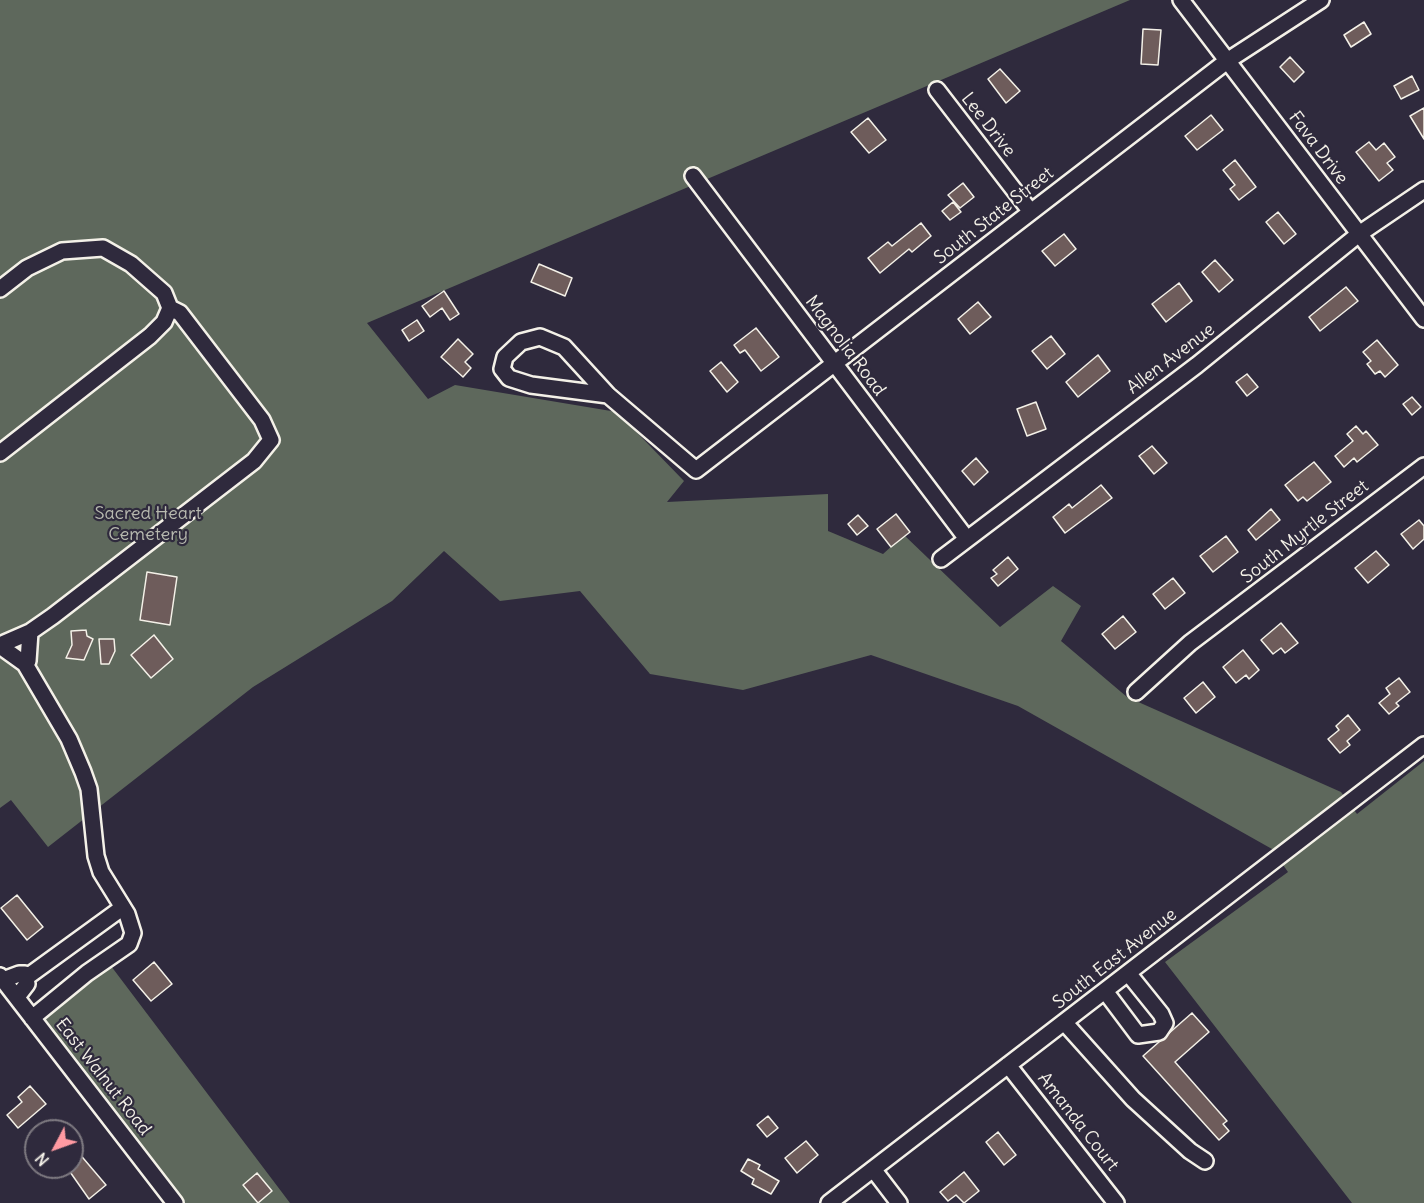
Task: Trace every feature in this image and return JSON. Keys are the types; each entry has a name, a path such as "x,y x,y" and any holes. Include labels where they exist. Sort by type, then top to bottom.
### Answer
{"street":[{"name":"Fava Drive","path":"1181,0 1424,319"},
{"name":"South State Street","path":"608,395 696,470 1227,61 1321,0"},
{"name":"Lee Drive","path":"937,90 1031,212"},
{"name":"Magnolia Road","path":"693,176 967,539"},
{"name":"Allen Avenue","path":"940,559 1215,351 1359,234 1424,190"},
{"path":"2,284 27,268 62,251 103,248 131,264 164,293 170,308 180,313 262,420 271,440 254,461 30,632 0,646 25,664 69,739 89,789 96,856 101,873 132,927 132,938 129,944 87,973 32,1018"},
{"path":"0,453 150,336 164,322 170,308"},
{"path":"540,337 564,347 608,395 531,386 509,378 502,369 505,357 521,342 540,337"},
{"name":"South Myrtle Street","path":"1136,692 1163,665 1424,466"},
{"path":"25,664 28,661 30,632"},
{"name":"South East Avenue","path":"829,1203 1424,745"},
{"path":"27,977 122,908"},
{"path":"1105,990 1138,1035 1159,1032 1165,1023 1161,1014 1128,973"},
{"path":"6,988 19,974 27,977"},
{"path":"6,988 27,984 27,977"},
{"name":"East Walnut Road","path":"6,988 32,1018 175,1203"},
{"path":"1064,1022 1133,1100 1190,1151 1205,1161"},
{"name":"Amanda Court","path":"1008,1065 1116,1203"},
{"path":"873,1169 899,1203"}],"green space":[{"name":"Sacred Heart Cemetery","path":"0,0 1130,0 367,323 428,399 455,385 617,412 684,481 667,502 828,494 828,531 883,554 904,535 1000,627 1053,586 1081,606 1061,641 1127,697 1341,792 1357,814 1424,761 1424,1203 1352,1203 1165,962 1288,872 1272,849 1018,706 871,655 743,690 650,674 580,591 500,601 444,551 392,601 253,687 48,847 11,800 0,808"},
{"path":"111,966 290,1203 184,1203 42,1017"}],"building":[{"path":"1364,22 1371,34 1351,47 1344,35"},
{"path":"1143,29 1161,30 1158,65 1141,64"},
{"path":"1290,57 1304,72 1294,82 1280,67"},
{"path":"1000,69 1020,91 1006,103 988,79"},
{"path":"1412,76 1419,90 1401,99 1394,86"},
{"path":"1424,108 1424,139 1410,116"},
{"path":"1211,115 1223,130 1197,150 1185,136"},
{"path":"868,118 886,140 869,153 851,132"},
{"path":"1369,142 1376,150 1384,143 1395,157 1387,163 1393,170 1379,181 1356,152"},
{"path":"1235,160 1256,187 1239,200 1230,189 1235,185 1223,170"},
{"path":"963,183 974,197 960,208 948,195"},
{"path":"953,202 961,212 950,220 942,211"},
{"path":"1278,212 1296,234 1284,244 1266,222"},
{"path":"921,223 931,236 912,252 909,249 880,273 868,258 888,242 892,246"},
{"path":"1064,234 1076,249 1055,266 1042,251"},
{"path":"1215,260 1233,280 1219,292 1202,272"},
{"path":"539,264 572,278 565,296 531,282"},
{"path":"1179,283 1192,301 1166,322 1152,304"},
{"path":"1346,287 1358,301 1320,331 1309,317"},
{"path":"444,291 459,314 450,320 442,308 430,317 422,306"},
{"path":"978,302 991,317 970,334 958,319"},
{"path":"417,320 424,331 409,341 402,330"},
{"path":"756,328 779,357 761,371 745,350 740,353 734,345"},
{"path":"1051,336 1065,354 1047,369 1032,351"},
{"path":"458,339 473,354 465,362 471,368 463,377 441,357"},
{"path":"1377,340 1398,365 1385,377 1380,371 1375,374 1367,364 1371,361 1363,352"},
{"path":"1098,355 1110,371 1078,397 1066,382"},
{"path":"721,362 738,382 727,392 710,371"},
{"path":"1247,374 1258,387 1247,396 1236,382"},
{"path":"1412,397 1421,407 1412,415 1403,404"},
{"path":"1036,402 1046,429 1027,436 1017,409"},
{"path":"1356,426 1363,434 1366,431 1378,445 1357,462 1354,458 1344,467 1335,456 1353,441 1347,434"},
{"path":"1152,446 1167,463 1154,474 1139,456"},
{"path":"976,458 988,472 974,485 962,471"},
{"path":"1314,462 1331,482 1307,501 1303,497 1298,501 1285,485"},
{"path":"1101,485 1112,498 1065,533 1053,517 1069,504 1072,508"},
{"path":"1271,509 1280,520 1256,540 1248,530"},
{"path":"896,514 910,532 891,547 877,529"},
{"path":"858,515 868,526 857,535 848,524"},
{"path":"1419,520 1424,526 1424,539 1413,549 1401,534"},
{"path":"1226,536 1238,552 1213,572 1200,556"},
{"path":"1376,551 1389,565 1368,583 1355,568"},
{"path":"1008,557 1018,569 998,586 991,578 997,574 993,570"},
{"path":"147,572 177,577 170,625 140,620"},
{"path":"1173,578 1185,593 1165,609 1153,594"},
{"path":"1123,616 1136,632 1115,649 1102,634"},
{"path":"1281,623 1298,643 1285,653 1281,648 1273,654 1261,640"},
{"path":"86,630 87,636 93,639 84,660 66,658 72,645 71,631"},
{"path":"154,635 173,659 151,678 131,655"},
{"path":"99,639 114,639 115,651 109,664 101,664"},
{"path":"1243,650 1259,670 1249,679 1246,675 1236,683 1223,667"},
{"path":"1399,678 1410,692 1396,703 1399,706 1389,714 1379,703 1390,694 1386,688"},
{"path":"1203,682 1215,697 1196,713 1184,698"},
{"path":"1348,715 1360,730 1347,741 1350,745 1340,753 1328,739 1339,730 1336,726"},
{"path":"17,895 43,927 27,940 1,908"},
{"path":"154,962 172,984 151,1001 133,980"},
{"path":"1192,1013 1209,1032 1175,1062 1227,1121 1223,1124 1229,1131 1219,1140 1143,1056"},
{"path":"30,1086 46,1104 28,1119 24,1119 24,1123 18,1128 7,1115 22,1102 18,1097"},
{"path":"768,1116 778,1128 767,1137 757,1125"},
{"path":"998,1132 1016,1155 1004,1165 986,1142"},
{"path":"806,1141 818,1155 797,1173 785,1158"},
{"path":"84,1159 106,1185 89,1199 75,1179 84,1179"},
{"path":"748,1159 760,1165 758,1169 779,1181 771,1194 752,1184 754,1179 741,1171"},
{"path":"964,1172 979,1191 964,1203 956,1195 948,1201 940,1192"},
{"path":"257,1173 272,1191 258,1203 243,1185"}]}
